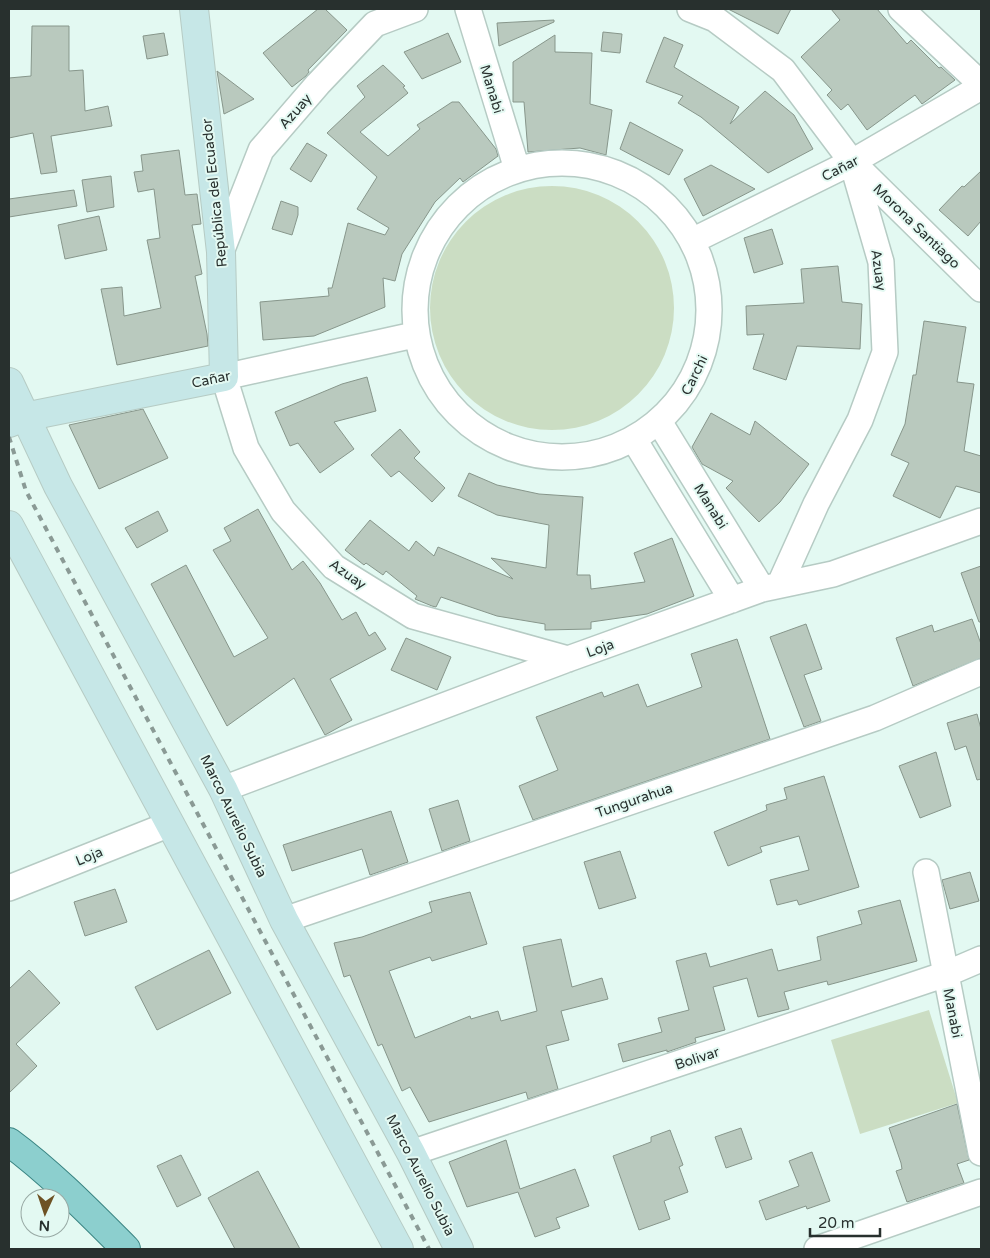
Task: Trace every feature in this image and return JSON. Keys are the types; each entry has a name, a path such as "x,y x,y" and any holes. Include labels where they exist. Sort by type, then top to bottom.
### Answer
{"main road":[{"name":"República del Ecuador","path":"194,9 221,252 224,377"},
{"name":"Cañar","path":"16,420 224,377"},
{"name":"Marco Aurelio Subia","path":"9,382 16,420 58,486 223,789 284,920 411,1153 459,1249"},
{"path":"9,525 18,551 170,824 399,1249"},
{"path":"9,1142 73,1198 126,1249"}],"street":[{"name":"Azuay","path":"221,252 260,150 318,84 375,24 415,9"},
{"name":"Manabi","path":"468,9 517,169"},
{"name":"Azuay","path":"690,9 715,19 783,70 852,162 881,262 885,352 860,420 771,587"},
{"path":"901,9 981,86"},
{"name":"Cañar","path":"694,240 852,162 981,86"},
{"name":"Carchi","path":"568,162 618,173 662,200 694,240 710,293 707,348 683,398 660,423 634,441 566,460 496,445 442,400 414,335 414,282 434,232 470,193 517,169 568,162"},
{"name":"Morona Santiago","path":"852,162 981,289"},
{"name":"Cañar","path":"224,377 414,335"},
{"name":"Azuay","path":"224,377 246,448 283,511 334,567 413,616 568,659"},
{"name":"Manabi","path":"660,423 771,587"},
{"path":"634,441 732,600"},
{"name":"Loja","path":"223,789 568,659 732,600 771,587 833,574 981,521"},
{"name":"Tungurahua","path":"284,920 876,718 981,672"},
{"name":"Loja","path":"9,888 170,824"},
{"name":"Manabi","path":"926,872 981,1153"},
{"name":"Bolivar","path":"411,1153 946,974 981,959"},
{"path":"817,1249 981,1192"}],"green space":[{"path":"552,186 576,188 599,195 610,200 638,222 660,250 665,261 672,284 674,308 672,332 665,355 660,366 638,394 610,416 599,421 576,428 552,430 528,428 505,421 494,416 466,394 444,366 439,355 432,332 430,308 432,284 439,261 444,250 466,222 494,200 505,195 528,188"},
{"path":"929,1010 958,1103 860,1134 831,1040"}],"building":[{"path":"318,9 325,9 347,30 308,70 309,72 306,76 292,87 263,53"},
{"path":"728,9 791,9 778,34"},
{"path":"831,9 877,9 907,44 911,40 939,68 941,67 955,80 922,104 915,95 867,130 848,104 841,110 827,95 832,90 801,57 840,20"},
{"path":"554,20 554,22 499,46 497,23"},
{"path":"32,26 69,26 69,71 83,70 85,111 108,106 112,126 51,136 57,172 41,174 33,133 9,138 9,78 31,76"},
{"path":"603,32 622,34 620,53 601,51"},
{"path":"164,33 168,55 147,59 143,36"},
{"path":"448,33 461,62 422,79 404,52"},
{"path":"555,35 555,52 592,53 590,104 612,110 606,155 580,148 528,152 524,102 513,102 513,62"},
{"path":"664,37 683,45 674,67 739,107 730,124 765,91 794,115 813,149 768,173 701,117 678,103 683,96 646,82"},
{"path":"383,65 405,86 403,87 408,93 360,132 388,156 420,129 417,125 452,102 459,102 496,149 498,156 463,182 460,178 435,202 402,254 395,281 383,278 385,307 314,336 263,340 260,302 329,296 328,288 332,288 348,223 385,235 389,228 357,209 377,177 327,133 365,97 357,86"},
{"path":"217,71 254,99 224,114"},
{"path":"630,122 683,150 669,175 620,149"},
{"path":"307,143 327,155 311,182 290,169"},
{"path":"179,150 185,195 197,194 201,224 192,225 202,274 195,276 208,346 117,365 101,289 122,287 124,316 161,308 147,240 160,238 154,189 138,192 134,172 143,171 141,155"},
{"path":"711,165 755,189 703,216 684,179"},
{"path":"981,171 981,221 968,236 939,210 962,186 964,187"},
{"path":"111,176 114,207 87,212 82,180"},
{"path":"74,190 77,206 9,217 9,199"},
{"path":"281,201 298,207 298,215 292,235 272,229"},
{"path":"99,216 107,250 65,259 58,225"},
{"path":"772,229 783,264 754,273 744,238"},
{"path":"838,266 842,302 862,304 860,349 797,346 786,380 753,369 764,334 747,335 746,306 804,303 801,269"},
{"path":"924,321 966,327 957,382 974,384 964,451 981,456 981,493 956,486 940,518 893,496 909,463 891,455 905,424 913,375 916,375"},
{"path":"367,377 376,411 334,422 354,449 320,473 298,443 290,446 275,412 342,384"},
{"path":"143,409 168,458 99,489 69,425"},
{"path":"711,413 750,435 755,421 809,464 780,502 759,522 726,488 733,481 702,464 692,447"},
{"path":"400,429 420,452 414,458 445,488 432,502 399,471 391,477 371,455"},
{"path":"469,473 497,485 539,494 583,497 577,575 590,575 591,589 645,582 634,553 672,538 694,596 647,614 591,622 591,629 545,630 545,624 497,616 441,597 436,607 432,606 415,599 417,596 386,571 383,575 366,563 364,565 345,550 370,520 409,551 416,541 434,556 438,547 513,579 491,558 546,568 549,525 497,515 458,496"},
{"path":"258,509 292,570 303,561 320,583 342,620 356,612 369,636 375,632 386,649 330,679 352,720 325,735 294,678 227,726 151,584 186,565 234,657 268,638 213,550 231,541 224,528"},
{"path":"158,511 168,531 137,548 125,528"},
{"path":"981,566 981,622 979,622 961,573"},
{"path":"972,619 981,644 981,658 913,686 896,638 932,625 934,632"},
{"path":"806,624 822,669 804,675 821,721 804,727 770,637"},
{"path":"406,638 451,657 437,690 391,670"},
{"path":"737,639 770,739 533,820 519,786 558,770 536,717 602,692 604,697 638,684 647,707 702,687 691,654"},
{"path":"977,714 981,729 981,779 977,780 966,746 955,750 947,723"},
{"path":"936,752 951,806 920,818 899,766"},
{"path":"824,776 859,887 799,905 797,900 777,905 770,880 809,870 799,836 760,847 762,852 728,866 714,832 767,810 766,805 787,799 784,788"},
{"path":"458,800 470,841 442,851 429,809"},
{"path":"391,811 408,862 370,875 362,849 292,871 283,845"},
{"path":"620,851 636,898 599,909 584,862"},
{"path":"970,872 979,901 950,909 942,880"},
{"path":"115,889 127,922 85,936 74,902"},
{"path":"470,892 487,944 432,961 430,957 389,971 415,1038 470,1016 471,1019 498,1011 501,1021 537,1011 523,947 561,939 572,987 602,978 608,999 561,1011 569,1040 546,1046 558,1089 528,1099 526,1092 429,1122 410,1087 402,1091 382,1044 378,1046 350,975 344,977 334,943 362,937 432,912 429,902"},
{"path":"900,900 917,961 828,985 827,981 784,992 789,1009 758,1017 747,978 713,987 725,1030 695,1038 696,1042 667,1052 667,1050 623,1062 618,1044 662,1032 658,1018 689,1010 676,961 706,953 710,967 772,949 778,971 821,960 817,937 862,924 858,911"},
{"path":"209,950 231,993 157,1030 135,987"},
{"path":"29,970 60,1003 16,1044 37,1066 9,1093 9,989"},
{"path":"957,1104 969,1160 957,1164 964,1183 907,1202 896,1171 902,1169 901,1163 889,1128"},
{"path":"741,1128 752,1159 726,1168 715,1137"},
{"path":"670,1130 683,1165 679,1167 688,1192 664,1201 670,1219 639,1230 613,1156 651,1142 651,1137"},
{"path":"506,1140 520,1189 575,1169 589,1206 556,1218 560,1228 535,1237 518,1192 467,1207 449,1162"},
{"path":"812,1152 830,1201 807,1209 806,1206 766,1220 759,1201 799,1186 789,1161"},
{"path":"181,1155 201,1195 177,1207 157,1166"},
{"path":"258,1171 300,1249 235,1249 208,1198"}],"railway":[{"path":"9,437 26,491 429,1249"}]}
